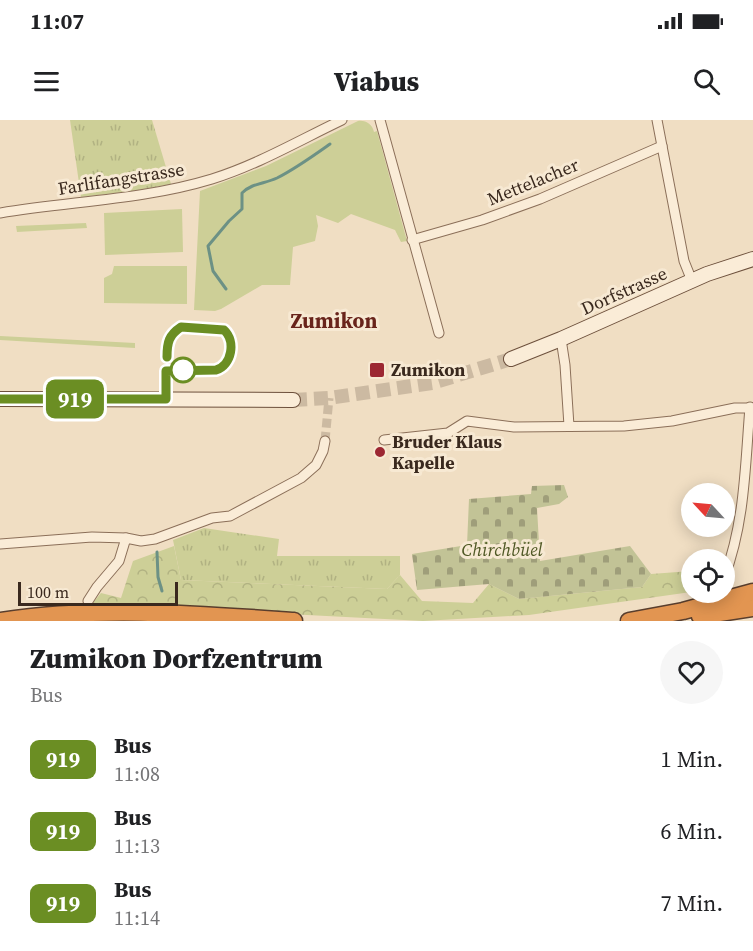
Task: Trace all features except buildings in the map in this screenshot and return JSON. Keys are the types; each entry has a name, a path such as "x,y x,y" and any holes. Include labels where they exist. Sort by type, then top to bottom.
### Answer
{"highway":[{"path":"682,616 753,583"},
{"path":"682,616 753,592"},
{"path":"682,616 753,600"},
{"path":"629,621 753,608"},
{"path":"0,621 108,611 294,621"},
{"path":"72,621 124,619 184,621"}],"street":[{"name":"Farlifangstrasse","path":"0,213 138,196 213,178 238,169 342,120"},
{"path":"380,120 440,333"},
{"path":"657,120 684,261 692,281"},
{"name":"Mettelacher","path":"412,240 482,220 540,199 662,146"},
{"name":"Dorfstrasse","path":"511,359 692,281 753,259"},
{"path":"561,339 569,426"},
{"path":"0,399 292,400"},
{"path":"384,440 448,433 467,421 514,427 624,426 672,421 718,411 751,407 741,517 734,549"},
{"path":"0,544 92,537 141,541 155,539 212,518 230,516 301,478 316,465 325,441"},
{"path":"88,602 97,587 119,561 126,538"}],"green space":[{"path":"70,120 152,120 171,184 81,197"},
{"path":"358,121 366,122 374,132 377,131 407,241 401,242 395,230 351,214 338,223 316,215 318,226 315,241 293,247 290,285 262,285 221,309 194,310 200,191 266,166"},
{"path":"182,209 183,252 105,255 104,213"},
{"path":"86,223 87,228 17,232 16,226"},
{"path":"114,266 187,266 187,304 104,303 104,278 112,274"},
{"path":"0,336 135,343 135,348 0,340"},
{"name":"Chirchbüel","path":"564,485 568,497 559,504 537,508 540,561 630,546 651,574 642,587 519,599 489,584 417,590 412,554 467,545 469,499 531,494 532,486"},
{"path":"204,528 279,539 277,556 400,556 400,575 387,589 181,580 173,540"},
{"path":"174,546 181,580 387,589 400,575 422,601 473,603 489,584 519,599 642,587 651,574 681,572 681,593 529,615 423,621 92,604 101,593 121,598 133,561"}],"waterway":[{"path":"226,289 213,271 208,246 242,209 242,193 250,187 284,174 330,144"},
{"path":"157,552 158,577 162,591"}],"tunnel":[{"path":"293,400 329,398 432,383 511,359"},
{"path":"325,441 329,398"}],"bus line":[{"name":"919","path":"0,399 166,399 166,371 223,368 230,360 228,334 224,330 211,328 181,327 173,333 167,343 167,357"}],"place":[{"name":"Zumikon","path":"377,370"},
{"name":"Bruder Klaus Kapelle","path":"380,452"}],"district":[{"name":"Zumikon","path":"334,321"}]}
